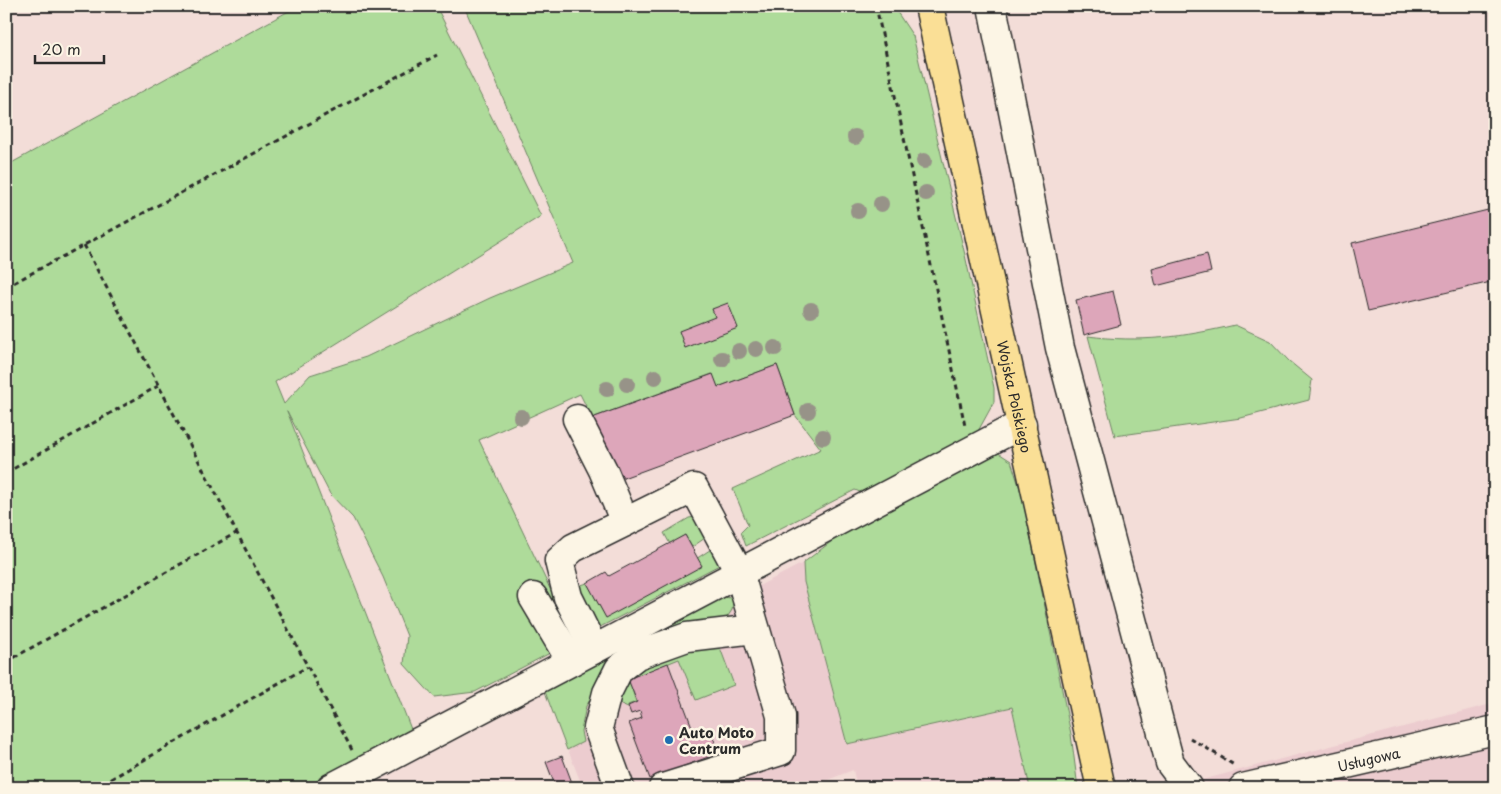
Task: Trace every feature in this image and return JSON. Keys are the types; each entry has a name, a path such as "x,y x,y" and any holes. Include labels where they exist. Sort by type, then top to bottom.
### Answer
{"main road":[{"name":"Wojska Polskiego","path":"929,6 1101,788"}],"street":[{"path":"992,6 1060,348 1170,764 1189,788"},
{"path":"577,419 603,470 625,522"},
{"path":"331,788 1022,424"},
{"path":"582,655 559,561 572,548 694,488 739,572 781,716 781,751 663,788"},
{"path":"533,597 582,655"},
{"path":"620,788 598,728 607,693 619,669 637,656 688,637 755,629"},
{"name":"Usługowa","path":"1239,777 1495,730"}],"path":[{"path":"876,6 970,451"},
{"path":"900,6 901,12"},
{"path":"6,287 437,55"},
{"path":"84,245 363,770"},
{"path":"6,473 158,386"},
{"path":"6,662 236,534"},
{"path":"95,788 307,667"},
{"path":"1183,733 1239,777"}],"shaded area":[{"path":"803,563 804,582 847,744 1012,707 1030,788 857,788 853,770 807,788 583,788 544,689 717,595 734,599"},
{"path":"1495,703 1495,788 1171,788"}],"green space":[{"path":"298,6 436,6 541,216 275,382 284,404 310,375 366,357 490,298 573,263 464,6 893,6 913,36 965,255 994,388 994,402 977,433 960,444 860,492 855,490 746,546 741,532 748,525 733,489 821,449 795,415 777,365 718,387 712,374 592,418 580,394 479,440 553,595 587,583 606,617 716,546 727,561 475,692 434,697 404,664 407,636 383,577 353,518 330,494 287,411 416,742 330,788 6,788 6,166"},
{"path":"1235,325 1270,341 1289,361 1312,380 1309,400 1241,418 1115,436 1088,336 1126,339 1162,338"},
{"path":"997,452 1011,461 1022,495 1071,734 1078,788 1030,788 1012,707 847,744 804,582 803,563 869,513"},
{"path":"696,517 708,536 692,547 685,535 670,544 664,533 689,518"},
{"path":"717,595 734,599 732,610 726,619 604,679 586,706 581,731 583,742 567,750 544,689"},
{"path":"719,645 734,685 696,700 679,659 629,679 636,702 628,705 628,708 621,705 616,695 631,672 675,649"}],"building":[{"path":"1488,210 1495,239 1495,281 1368,311 1352,243"},
{"path":"1207,254 1211,272 1156,286 1152,269"},
{"path":"1113,291 1121,325 1084,335 1076,300"},
{"path":"728,303 738,328 685,348 679,331 715,317 712,309"},
{"path":"777,365 795,415 615,481 592,418 713,374 718,387"},
{"path":"685,535 702,566 606,618 587,583 606,572 609,576"},
{"path":"668,663 695,735 710,729 719,753 650,779 629,723 642,718 640,711 631,714 628,706 637,702 628,679"},
{"path":"562,756 574,788 556,788 546,762"}],"place":[{"name":"Auto Moto Centrum","path":"669,740"}]}
